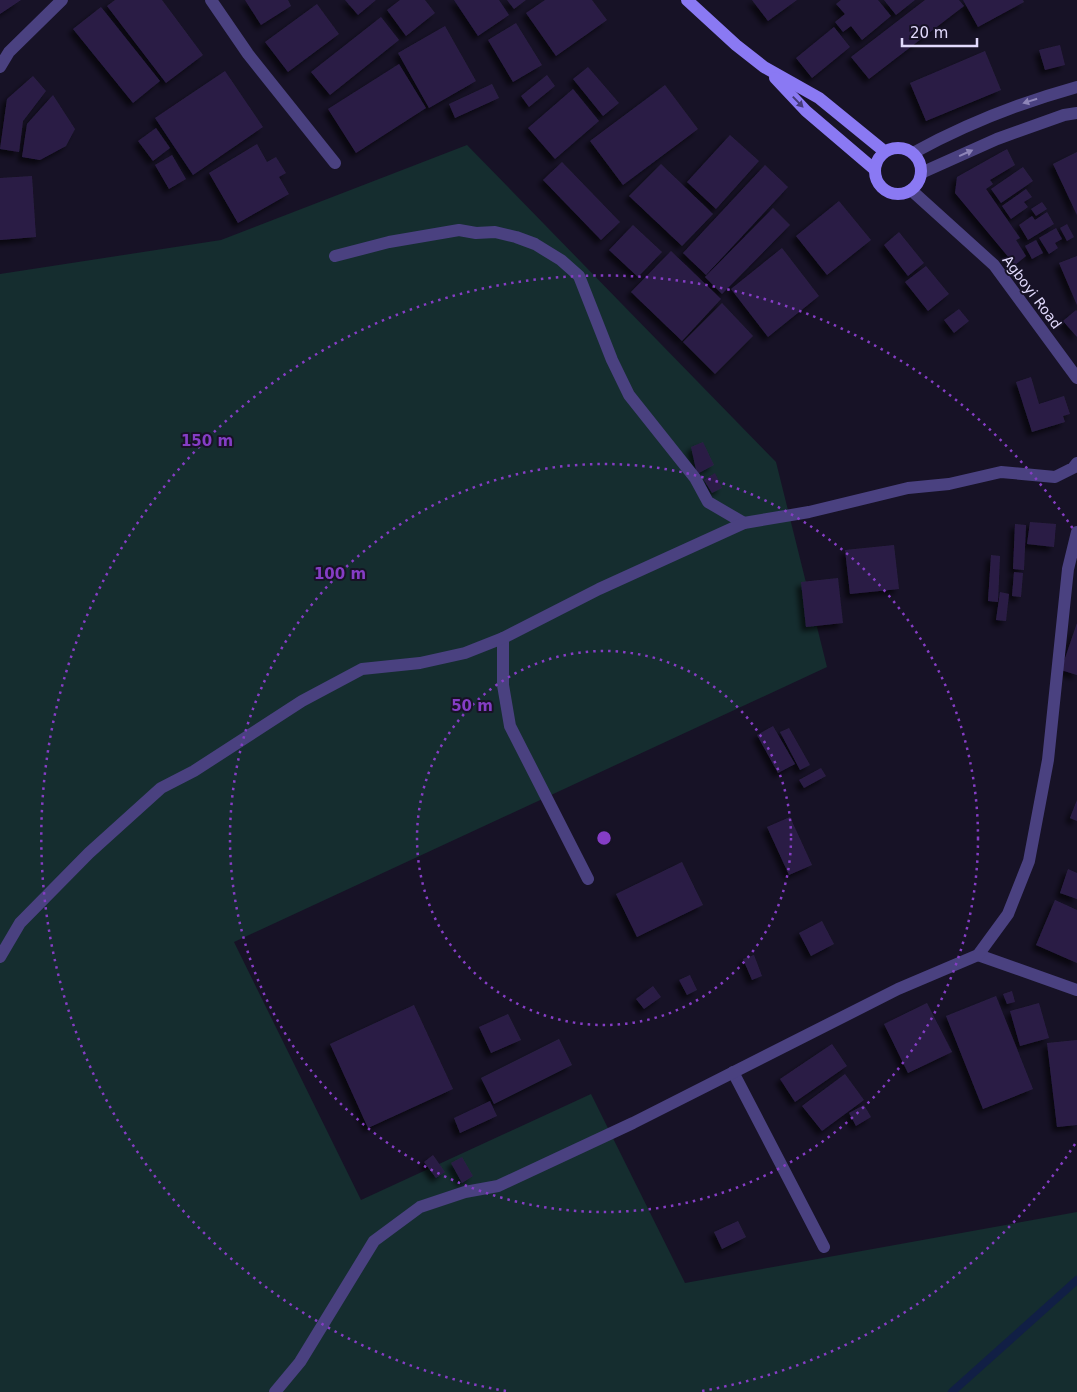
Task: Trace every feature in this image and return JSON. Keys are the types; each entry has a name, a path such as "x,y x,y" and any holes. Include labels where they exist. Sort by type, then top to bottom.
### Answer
{"main road":[{"path":"687,0 729,39 764,67 806,111 874,169"},
{"path":"764,67 818,98 884,152"},
{"path":"894,148 904,148 913,153 920,162 921,172 918,182 911,190 902,194 891,194 882,188 876,180 874,169 877,159 884,152 894,148"}],"street":[{"path":"0,67 5,50 62,0"},
{"path":"211,0 248,54 336,163"},
{"path":"913,153 955,130 1009,107 1077,87"},
{"path":"921,172 997,139 1064,115 1077,113"},
{"name":"Agboyi Road","path":"911,190 994,265 1077,378"},
{"path":"334,256 389,242 459,230 476,233 495,232 516,237 535,244 561,260 579,276 612,360 630,395 695,478 708,502 744,524"},
{"path":"0,957 20,922 89,853 161,788 194,771 302,701 362,669 429,661 465,653 503,638 599,589 744,524 809,512 908,488 948,484 1001,472 1055,477 1073,468 1077,463"},
{"path":"275,1392 300,1362 374,1241 420,1207 465,1192 498,1186 733,1072 898,989 978,955 1008,914 1029,861 1048,760 1068,569 1077,532"},
{"path":"503,638 503,685 510,726 588,879"},
{"path":"978,955 1077,990"},
{"path":"733,1072 824,1247"}],"green space":[{"path":"467,145 776,462 827,667 234,942 361,1200 591,1094 685,1283 1077,1212 1077,1392 0,1392 0,274 221,240"}],"building":[{"path":"0,0 21,0 0,14"},
{"path":"115,0 162,0 203,55 166,83 107,6"},
{"path":"245,0 288,0 291,6 261,25"},
{"path":"345,0 376,0 358,15"},
{"path":"400,0 425,0 435,13 406,36 387,10"},
{"path":"454,0 499,0 509,15 478,36"},
{"path":"507,0 526,0 514,9"},
{"path":"545,0 592,0 607,20 556,56 526,13"},
{"path":"752,0 797,0 768,21"},
{"path":"841,0 878,0 891,16 862,40 851,26 843,32 835,22 845,14 836,4"},
{"path":"884,0 915,0 896,15"},
{"path":"925,0 959,0 964,6 869,79 851,57"},
{"path":"963,0 1023,0 1024,2 978,27"},
{"path":"317,4 339,34 288,72 265,42"},
{"path":"101,7 160,81 133,103 73,29"},
{"path":"381,17 399,40 330,95 311,72"},
{"path":"516,23 542,65 513,82 488,40"},
{"path":"445,26 476,81 429,108 398,53"},
{"path":"834,27 850,47 812,78 796,58"},
{"path":"1060,45 1065,65 1045,70 1039,50"},
{"path":"985,51 1001,90 926,121 910,83"},
{"path":"399,64 426,108 356,153 328,109"},
{"path":"588,67 619,103 603,116 573,79"},
{"path":"225,71 263,127 193,175 155,118"},
{"path":"547,75 555,86 529,107 521,96"},
{"path":"33,76 46,91 23,121 19,152 0,149 7,99"},
{"path":"492,84 499,98 455,118 449,104"},
{"path":"665,85 698,129 623,185 590,141"},
{"path":"573,89 599,121 555,159 528,128"},
{"path":"53,95 75,129 66,146 40,160 22,157 27,124"},
{"path":"156,128 170,148 153,161 138,141"},
{"path":"730,135 759,161 716,209 687,182"},
{"path":"257,144 267,162 276,157 286,173 279,177 289,194 238,223 209,173"},
{"path":"1007,149 1015,165 990,180 993,184 986,189 1020,238 1016,240 1026,256 1015,265 955,193 957,177"},
{"path":"1077,152 1077,215 1053,164"},
{"path":"172,155 186,179 169,189 155,165"},
{"path":"562,162 620,222 601,240 543,180"},
{"path":"661,164 713,214 682,246 629,196"},
{"path":"765,165 788,187 706,275 683,253"},
{"path":"1023,167 1033,181 1001,203 991,189"},
{"path":"32,176 36,237 0,240 0,178"},
{"path":"1026,189 1032,197 1024,202 1028,207 1011,219 1002,206"},
{"path":"839,201 871,240 827,275 796,236"},
{"path":"1042,202 1047,209 1036,216 1031,209"},
{"path":"773,208 790,225 722,294 705,277"},
{"path":"1047,212 1054,224 1028,240 1019,225 1032,216 1035,220"},
{"path":"1067,224 1074,237 1067,241 1060,228"},
{"path":"633,225 662,252 638,277 609,250"},
{"path":"1056,228 1062,239 1055,243 1058,248 1049,254 1039,238"},
{"path":"899,232 924,263 908,276 884,245"},
{"path":"1036,240 1043,253 1032,259 1025,246"},
{"path":"782,248 819,296 768,337 731,289"},
{"path":"671,251 721,299 682,341 631,292"},
{"path":"1077,256 1077,305 1059,263"},
{"path":"926,266 949,294 928,311 905,282"},
{"path":"722,303 753,336 715,374 683,342"},
{"path":"959,309 969,321 954,333 944,320"},
{"path":"1077,311 1077,337 1063,321"},
{"path":"1031,377 1039,404 1064,396 1070,414 1063,416 1065,422 1032,432 1016,382"},
{"path":"703,442 714,465 697,474 691,447"},
{"path":"715,473 722,488 712,493 704,480"},
{"path":"1030,522 1056,524 1054,547 1027,544"},
{"path":"1015,524 1026,525 1024,570 1013,569"},
{"path":"894,545 899,589 850,594 845,550"},
{"path":"991,555 1000,556 998,602 988,601"},
{"path":"1014,572 1023,573 1021,597 1012,596"},
{"path":"838,578 843,623 806,627 801,582"},
{"path":"1000,592 1009,594 1006,621 996,620"},
{"path":"1077,623 1077,675 1061,670"},
{"path":"773,726 795,764 778,773 757,735"},
{"path":"789,728 810,765 800,770 780,732"},
{"path":"821,768 826,776 804,788 799,780"},
{"path":"1077,800 1077,821 1070,818"},
{"path":"790,817 812,865 789,875 767,827"},
{"path":"682,862 703,905 637,937 616,894"},
{"path":"1068,869 1077,873 1077,899 1060,893"},
{"path":"1055,900 1077,910 1077,963 1036,945"},
{"path":"822,921 834,944 811,956 799,933"},
{"path":"754,955 762,976 752,980 743,959"},
{"path":"690,975 697,990 687,995 679,980"},
{"path":"653,986 661,997 644,1009 636,999"},
{"path":"1012,991 1015,1002 1007,1004 1003,994"},
{"path":"996,996 1033,1089 983,1109 946,1016"},
{"path":"927,1003 952,1052 908,1073 884,1024"},
{"path":"1039,1003 1049,1038 1020,1046 1010,1011"},
{"path":"414,1005 453,1089 368,1128 330,1044"},
{"path":"508,1014 521,1040 491,1053 479,1027"},
{"path":"559,1039 572,1065 494,1104 481,1078"},
{"path":"1077,1040 1077,1125 1057,1127 1047,1043"},
{"path":"832,1044 847,1066 795,1102 780,1079"},
{"path":"845,1074 864,1100 822,1131 802,1106"},
{"path":"490,1101 497,1116 460,1133 454,1118"},
{"path":"864,1105 871,1117 856,1126 849,1113"},
{"path":"433,1155 445,1172 436,1178 424,1162"},
{"path":"462,1157 473,1176 462,1183 451,1163"},
{"path":"738,1221 746,1237 722,1249 714,1232"}],"waterway":[{"path":"952,1392 1077,1280"}]}
